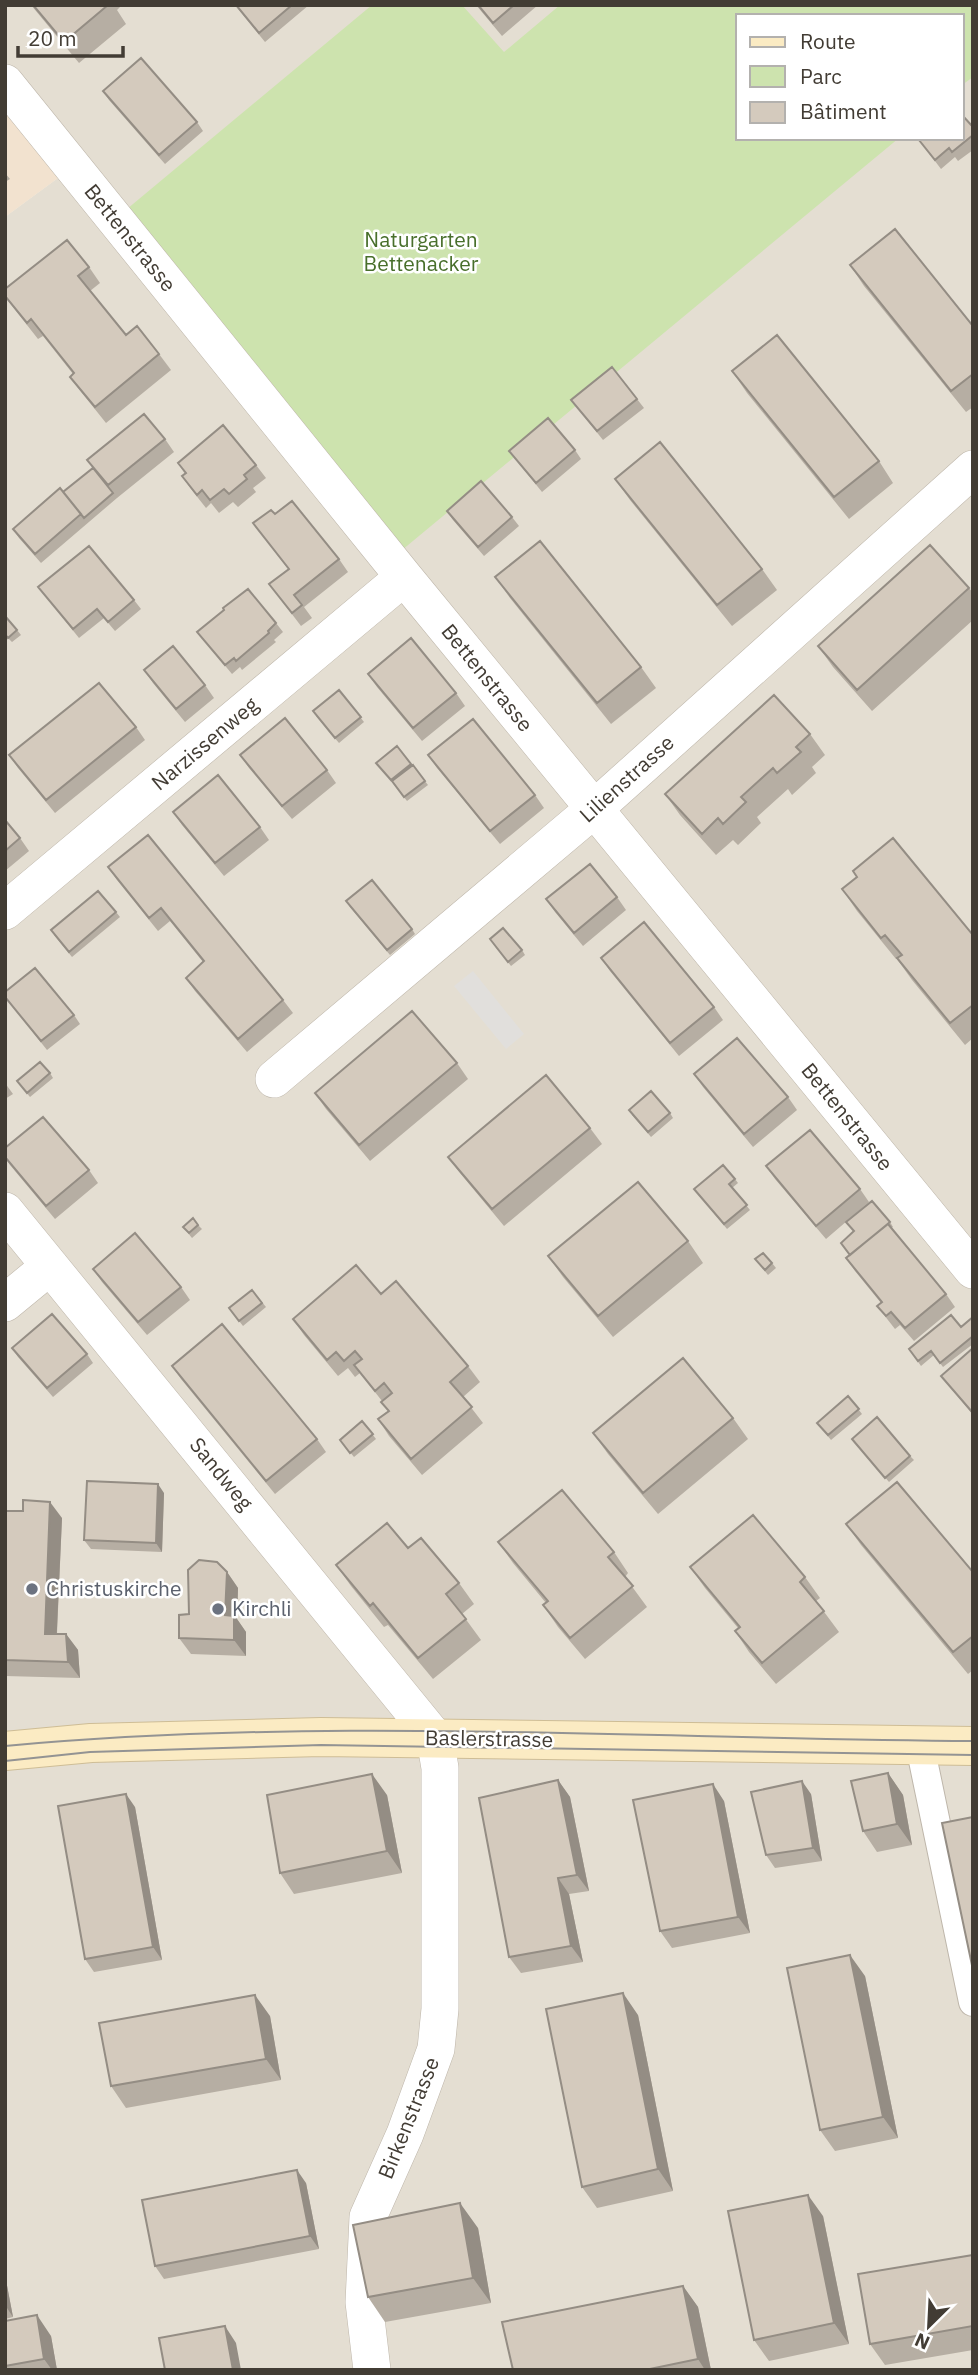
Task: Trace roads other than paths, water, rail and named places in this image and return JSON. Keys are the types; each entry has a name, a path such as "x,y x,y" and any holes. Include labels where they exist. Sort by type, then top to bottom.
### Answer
{"main road":[{"name":"Baslerstrasse","path":"5,1752 91,1743 321,1737 973,1746"}],"street":[{"name":"Bettenstrasse","path":"5,83 594,810 973,1270"},
{"name":"Lilienstrasse","path":"274,1079 594,810 973,469"},
{"name":"Narzissenweg","path":"5,911 404,577"},
{"name":"Sandweg","path":"5,1212 435,1738"},
{"path":"5,1303 50,1266"},
{"name":"Birkenstrasse","path":"372,2370 364,2302 368,2217 405,2134 436,2049 440,2009 440,1768 435,1738"},
{"path":"920,1746 973,2002"}],"tram line":[{"path":"5,1746 126,1737 368,1731 973,1741"},
{"path":"5,1761 90,1752 321,1745 973,1755"}],"place":[{"name":"Christuskirche","path":"32,1589"},
{"name":"Kirchli","path":"218,1609"}],"park label":[{"name":"Naturgarten Bettenacker","path":"421,252"}]}
